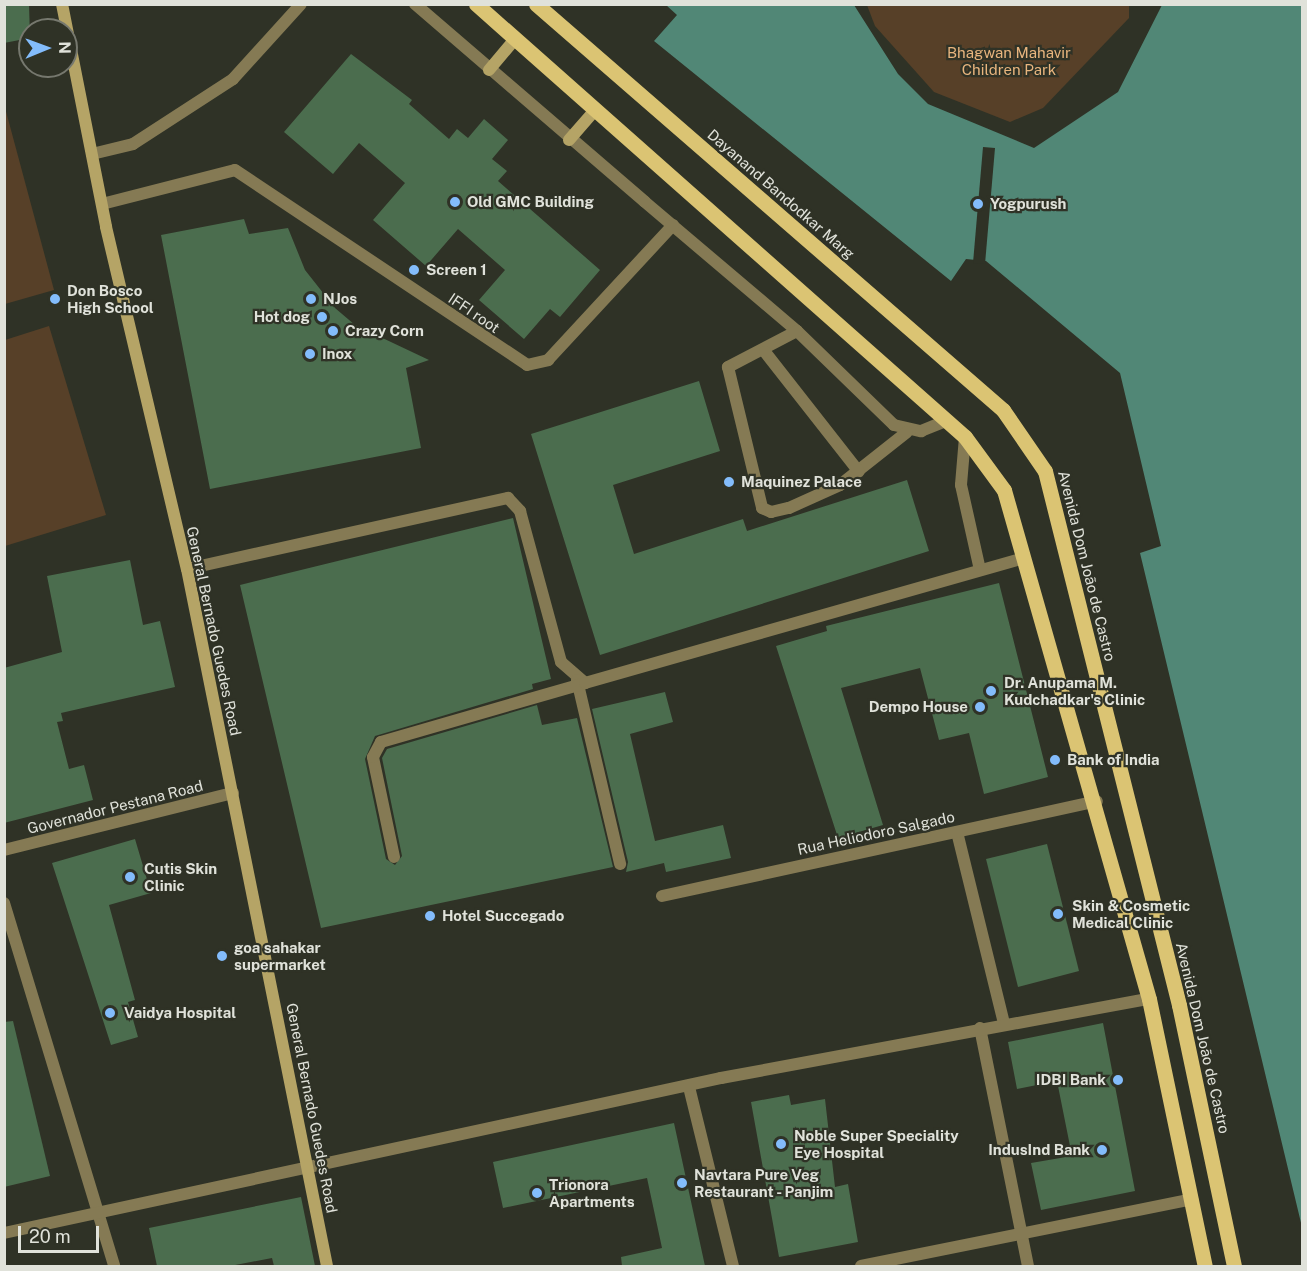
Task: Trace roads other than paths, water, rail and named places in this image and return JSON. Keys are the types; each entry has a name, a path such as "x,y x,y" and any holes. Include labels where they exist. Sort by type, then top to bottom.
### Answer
{"main road":[{"path":"476,4 965,438 984,460 1004,490 1097,801 1149,999 1205,1266"},
{"name":"Dayanand Bandodkar Marg","path":"536,4 1004,410"},
{"name":"Avenida Dom João de Castro","path":"1004,410 1046,471 1179,1005 1234,1266"}],"street":[{"name":"General Bernado Guedes Road","path":"63,4 102,204 187,569 327,1266"},
{"path":"92,154 133,144 233,79 302,4"},
{"path":"415,4 569,140 797,331 907,432"},
{"path":"489,70 514,39"},
{"path":"569,140 595,110"},
{"name":"IFFI root","path":"102,204 235,170 527,365 548,360 673,225"},
{"path":"797,331 765,352 731,364 727,374 762,508 771,512 789,508 859,472 907,432 946,421"},
{"path":"765,352 859,472"},
{"path":"965,438 961,485 981,570"},
{"path":"187,569 508,498 520,511 561,662 581,679 620,864"},
{"path":"394,858 373,757 381,742 581,679 1023,558"},
{"name":"Governador Pestana Road","path":"4,850 233,794"},
{"name":"Rua Heliodoro Salgado","path":"662,896 1097,801"},
{"path":"957,832 1004,1023"},
{"path":"4,903 114,1266"},
{"path":"4,1233 96,1211 689,1087 1004,1023 1149,999"},
{"path":"981,1028 1028,1266"},
{"path":"689,1087 733,1266"},
{"path":"861,1266 1020,1230 1192,1199"}],"water":[{"path":"666,5 854,5 898,74 928,104 1034,148 1118,92 1162,5 1302,5 1302,1227 1140,553 1161,546 1120,373 986,261 966,259 951,281 654,41 677,15"}],"place":[{"name":"Old GMC Building","path":"455,202"},
{"name":"Yogpurush","path":"978,204"},
{"name":"Screen 1","path":"414,270"},
{"name":"Don Bosco High School","path":"55,299"},
{"name":"NJos","path":"311,299"},
{"name":"Hot dog","path":"322,317"},
{"name":"Crazy Corn","path":"333,331"},
{"name":"Inox","path":"310,354"},
{"name":"Maquinez Palace","path":"729,482"},
{"name":"Dr. Anupama M. Kudchadkar's Clinic","path":"991,691"},
{"name":"Dempo House","path":"980,707"},
{"name":"Bank of India","path":"1055,760"},
{"name":"Cutis Skin Clinic","path":"130,877"},
{"name":"Skin & Cosmetic Medical Clinic","path":"1058,914"},
{"name":"Hotel Succegado","path":"430,916"},
{"name":"goa sahakar supermarket","path":"222,956"},
{"name":"Vaidya Hospital","path":"110,1013"},
{"name":"IDBI Bank","path":"1118,1080"},
{"name":"Noble Super Speciality Eye Hospital","path":"781,1144"},
{"name":"IndusInd Bank","path":"1102,1150"},
{"name":"Navtara Pure Veg Restaurant - Panjim","path":"682,1183"},
{"name":"Trionora Apartments","path":"537,1193"}],"park label":[{"name":"Bhagwan Mahavir Children Park","path":"1009,60"}]}
